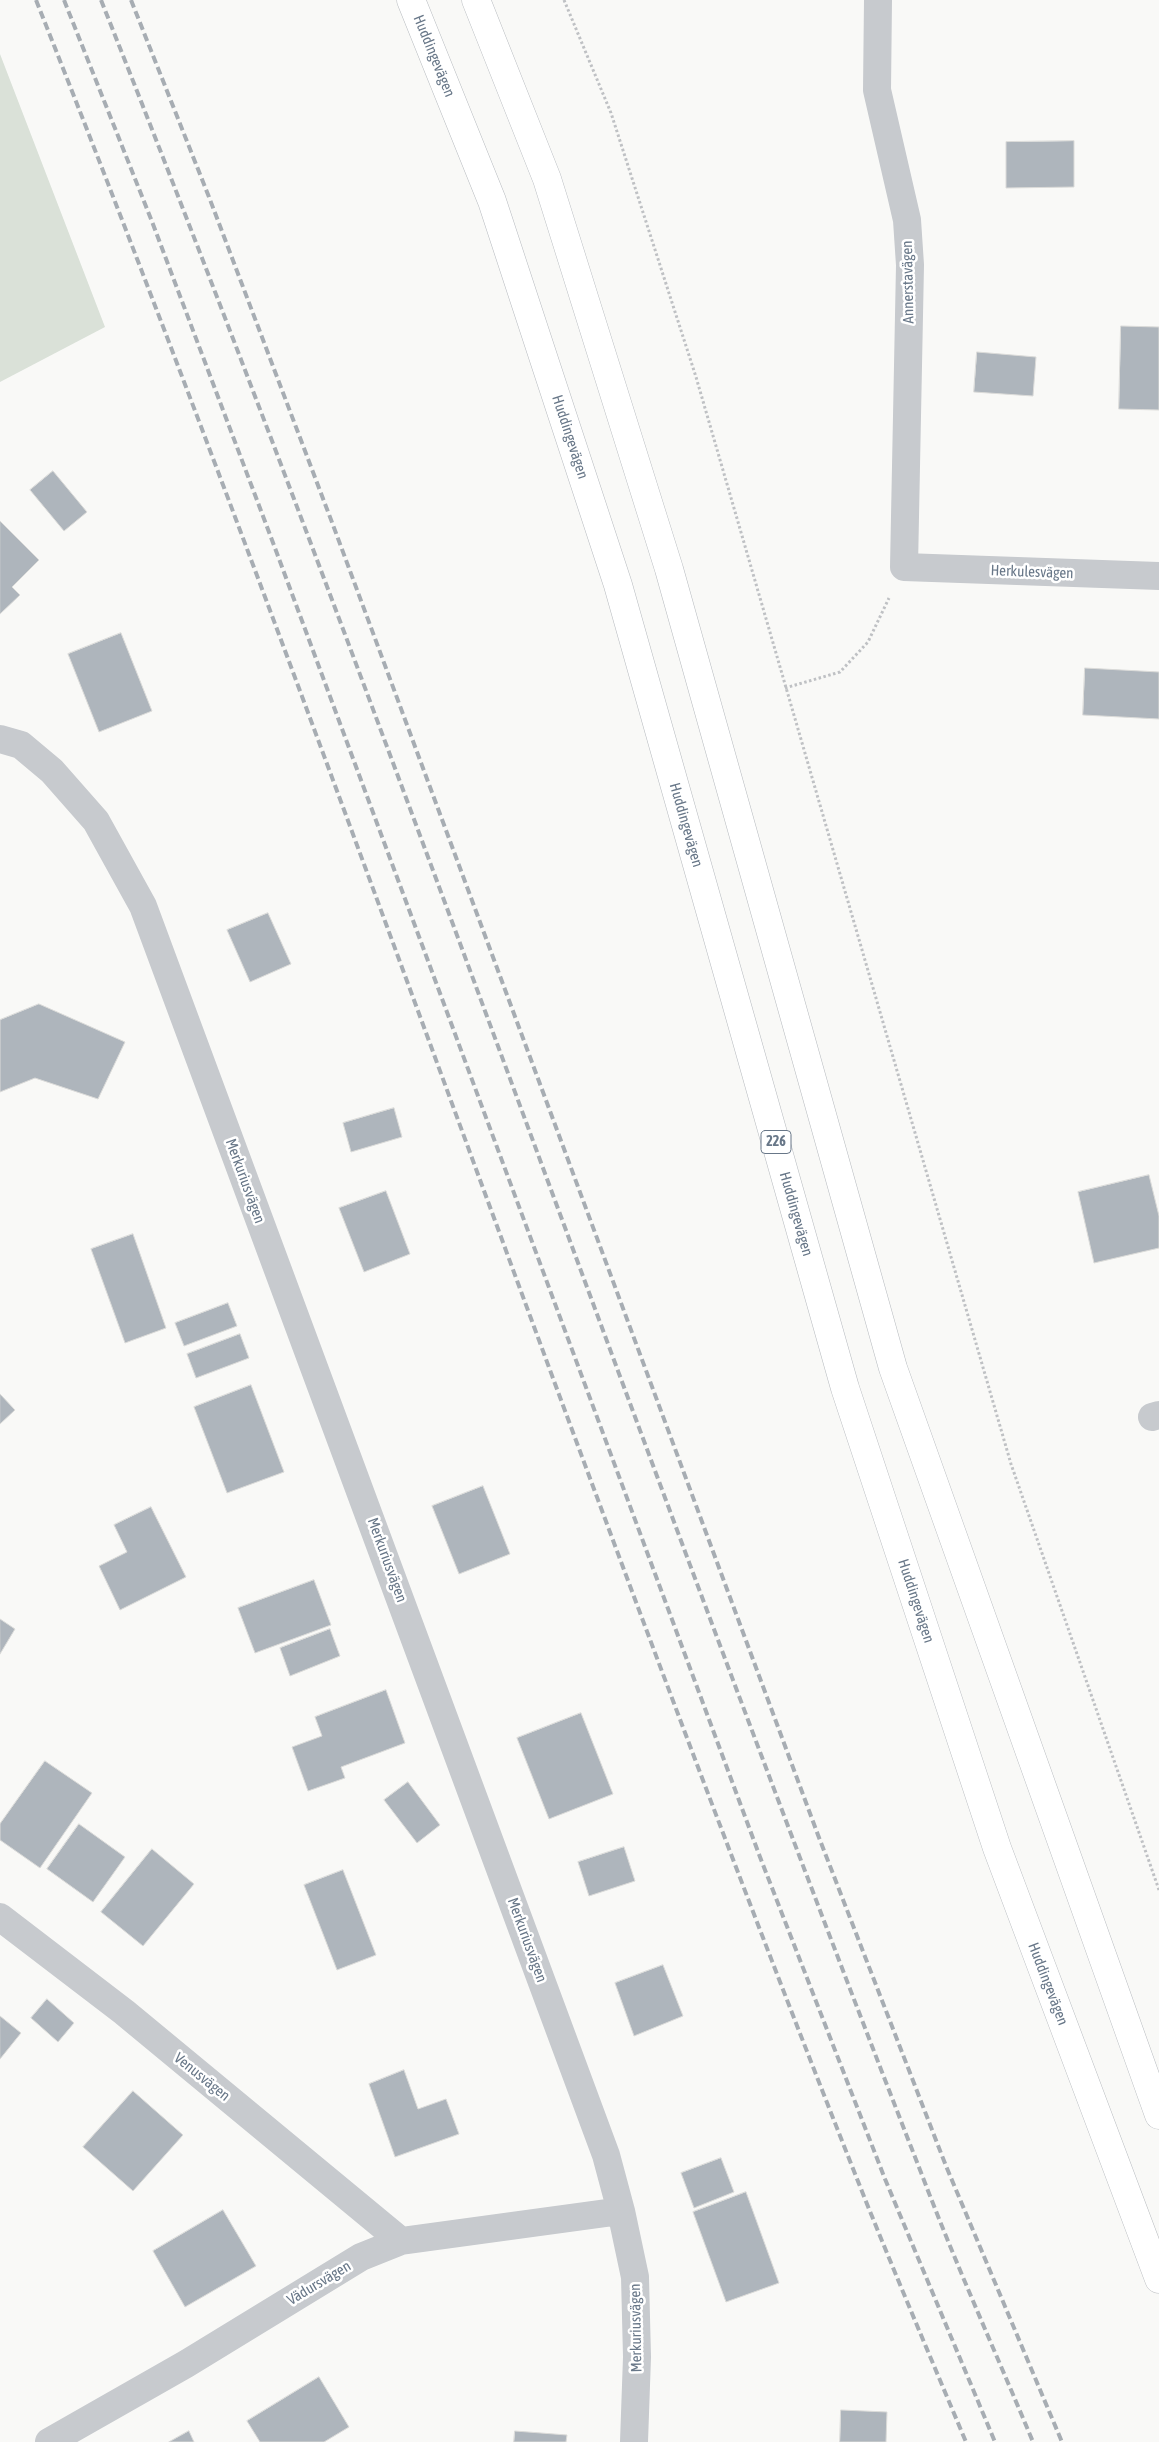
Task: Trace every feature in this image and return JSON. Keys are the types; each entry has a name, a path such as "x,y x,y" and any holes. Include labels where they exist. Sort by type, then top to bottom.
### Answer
{"main road":[{"name":"Huddingevägen","path":"412,0 492,201 618,585 851,1406 997,1848 1159,2279"},
{"path":"476,0 547,179 666,559 893,1368 1159,2115"}],"street":[{"name":"Annerstavägen","path":"878,0 877,90 907,220 910,265 904,568"},
{"name":"Herkulesvägen","path":"904,568 1159,576"},
{"name":"Merkuriusvägen","path":"0,739 21,745 52,771 96,821 143,906 606,2155 621,2211 635,2277 637,2357 634,2442"},
{"name":"Venusvägen","path":"0,1917 124,2012 401,2241"},
{"name":"Vädursvägen","path":"49,2442 186,2364 361,2257 401,2241 621,2211"}],"path":[{"path":"564,0 611,113 681,330 1011,1464 1159,1890"},
{"path":"785,688 840,672 868,642 904,568"}],"shaded area":[{"path":"0,54 105,327 0,382"}],"building":[{"path":"1074,141 1074,187 1006,188 1006,142"},
{"path":"1121,326 1159,327 1159,410 1119,409"},
{"path":"977,352 1036,357 1033,396 974,392"},
{"path":"53,471 87,512 64,531 30,490"},
{"path":"0,521 39,560 12,587 20,595 0,614"},
{"path":"121,633 152,711 99,732 68,654"},
{"path":"1085,668 1159,672 1159,719 1083,715"},
{"path":"268,913 291,964 250,982 227,930"},
{"path":"39,1004 125,1042 98,1099 35,1078 0,1092 0,1020"},
{"path":"394,1108 402,1137 351,1152 343,1123"},
{"path":"1149,1175 1159,1216 1159,1248 1094,1263 1078,1192"},
{"path":"386,1191 410,1254 364,1272 339,1208"},
{"path":"133,1234 166,1328 125,1343 91,1249"},
{"path":"228,1303 237,1326 184,1346 175,1323"},
{"path":"240,1334 249,1358 196,1378 187,1354"},
{"path":"251,1385 284,1472 227,1493 194,1407"},
{"path":"0,1394 15,1410 0,1424"},
{"path":"483,1486 510,1554 459,1574 432,1506"},
{"path":"151,1507 186,1577 120,1610 99,1566 127,1552 114,1525"},
{"path":"314,1580 331,1625 255,1653 238,1608"},
{"path":"0,1619 15,1629 0,1654"},
{"path":"330,1629 340,1656 290,1676 280,1648"},
{"path":"386,1690 405,1743 341,1767 345,1778 308,1791 292,1747 322,1736 315,1717"},
{"path":"581,1713 613,1794 549,1819 517,1738"},
{"path":"45,1761 92,1793 40,1868 0,1840 0,1824"},
{"path":"408,1782 440,1825 417,1843 384,1800"},
{"path":"79,1824 125,1857 93,1902 47,1869"},
{"path":"624,1847 635,1881 589,1896 578,1862"},
{"path":"152,1849 194,1884 143,1946 101,1912"},
{"path":"343,1870 376,1955 337,1970 304,1885"},
{"path":"663,1965 683,2016 634,2036 615,1983"},
{"path":"47,1999 74,2023 58,2042 31,2018"},
{"path":"0,2016 21,2033 0,2059"},
{"path":"404,2070 418,2109 446,2099 459,2134 395,2157 369,2084"},
{"path":"133,2091 183,2135 133,2191 83,2147"},
{"path":"721,2158 734,2192 694,2208 681,2173"},
{"path":"746,2192 779,2283 726,2302 693,2212"},
{"path":"223,2210 256,2266 185,2307 153,2251"},
{"path":"319,2377 349,2427 324,2442 260,2442 247,2421"},
{"path":"841,2410 887,2412 886,2442 840,2442"},
{"path":"189,2431 194,2442 169,2442"},
{"path":"515,2431 567,2435 566,2442 514,2442"}],"railway":[{"path":"36,0 247,548 654,1651 758,1925 902,2291 966,2442"},
{"path":"64,0 151,219 275,548 760,1857 885,2179 995,2442"},
{"path":"101,0 310,542 817,1904 935,2209 1033,2442"},
{"path":"131,0 209,197 333,525 818,1835 946,2166 1062,2442"}]}
